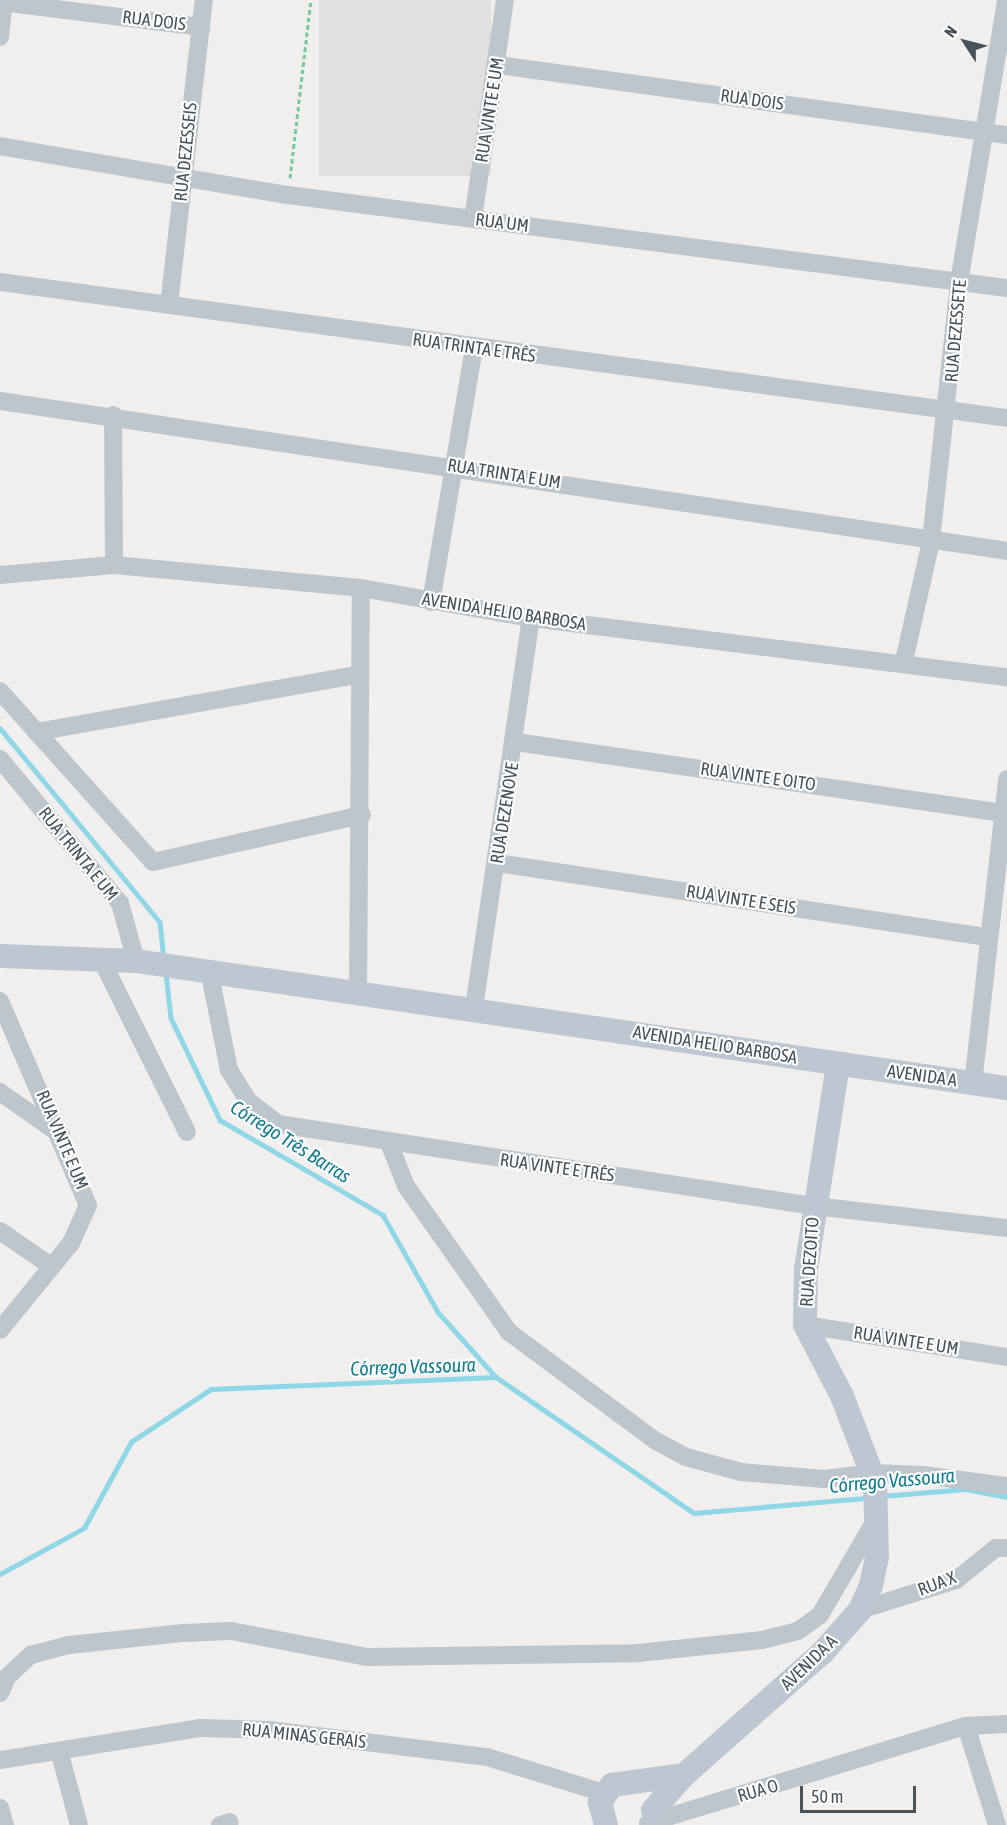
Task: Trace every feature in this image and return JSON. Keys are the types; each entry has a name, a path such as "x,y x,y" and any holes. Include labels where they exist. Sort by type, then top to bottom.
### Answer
{"main road":[{"name":"AVENIDA HELIO BARBOSA","path":"0,956 101,959 146,963 205,975 474,1008 838,1065"},
{"name":"AVENIDA A","path":"838,1065 1007,1088"},
{"name":"RUA DEZOITO","path":"838,1065 814,1206 805,1325 842,1396 873,1478 876,1520"},
{"name":"AVENIDA A","path":"649,1819 684,1775 824,1652 860,1610 877,1557 876,1520"},
{"name":"AVENIDA A","path":"604,1793 624,1780 643,1785 684,1775"},
{"path":"643,1785 649,1819"},
{"path":"604,1793 600,1802 606,1825"}],"street":[{"name":"RUA DEZESSEIS","path":"169,305 204,0"},
{"name":"RUA VINTE E UM","path":"473,219 498,65 505,0"},
{"name":"RUA DEZESSETE","path":"904,662 931,541 949,410 959,282 986,132 1006,0"},
{"name":"RUA DOIS","path":"3,1 201,27"},
{"path":"0,37 3,1"},
{"name":"RUA DOIS","path":"498,65 1007,135"},
{"name":"RUA UM","path":"0,146 183,180 288,195 1007,288"},
{"name":"RUA TRINTA E TRÊS","path":"0,282 474,348 1007,418"},
{"path":"431,602 474,348"},
{"name":"RUA TRINTA E UM","path":"0,401 453,466 1007,551"},
{"path":"113,416 114,565"},
{"name":"AVENIDA HELIO BARBOSA","path":"0,575 114,565 361,588 531,618 904,662 1007,677"},
{"path":"358,992 362,815 357,675 361,588"},
{"name":"RUA DEZENOVE","path":"474,1008 516,742 531,618"},
{"path":"36,732 357,675"},
{"path":"0,691 153,862 362,815"},
{"name":"RUA VINTE E OITO","path":"516,742 1001,813"},
{"name":"RUA TRINTA E UM","path":"0,759 120,903 146,963"},
{"path":"973,1083 986,937 1007,779"},
{"name":"RUA VINTE E SEIS","path":"497,863 986,937"},
{"path":"101,959 187,1132"},
{"name":"RUA VINTE E TRÊS","path":"205,975 229,1070 248,1101 278,1124 388,1143 814,1206 1007,1228"},
{"name":"RUA VINTE E UM","path":"0,1001 63,1136 88,1204 71,1243 0,1330"},
{"path":"0,1092 63,1136"},
{"path":"388,1143 406,1186 509,1332 656,1441 686,1457 741,1472 824,1479 873,1478 1007,1486"},
{"path":"0,1231 51,1266"},
{"name":"RUA VINTE E UM","path":"805,1325 1007,1356"},
{"path":"0,1693 6,1677 31,1655 69,1645 184,1633 231,1630 367,1657 638,1653 762,1640 798,1630 820,1615 876,1520"},
{"name":"RUA X","path":"860,1610 956,1580 996,1548 1007,1548"},
{"name":"RUA O","path":"649,1819 966,1726 1007,1724"},
{"path":"966,1726 997,1825"},
{"name":"RUA MINAS GERAIS","path":"0,1760 60,1754 199,1728 269,1730 487,1757 604,1793"},
{"path":"60,1754 79,1825"},
{"path":"0,1808 5,1825"}],"path":[{"path":"288,195 311,0"}],"shaded area":[{"path":"319,0 491,0 491,176 319,176"}],"waterway":[{"name":"Córrego Três Barras","path":"0,728 160,922 164,958"},
{"name":"Córrego Três Barras","path":"166,973 171,1018 220,1120 383,1215 438,1312 496,1377 694,1513 867,1498"},
{"name":"Córrego Vassoura","path":"0,1574 84,1528 131,1442 211,1389 496,1377"},
{"name":"Córrego Vassoura","path":"882,1496 966,1489 1007,1497"}]}
